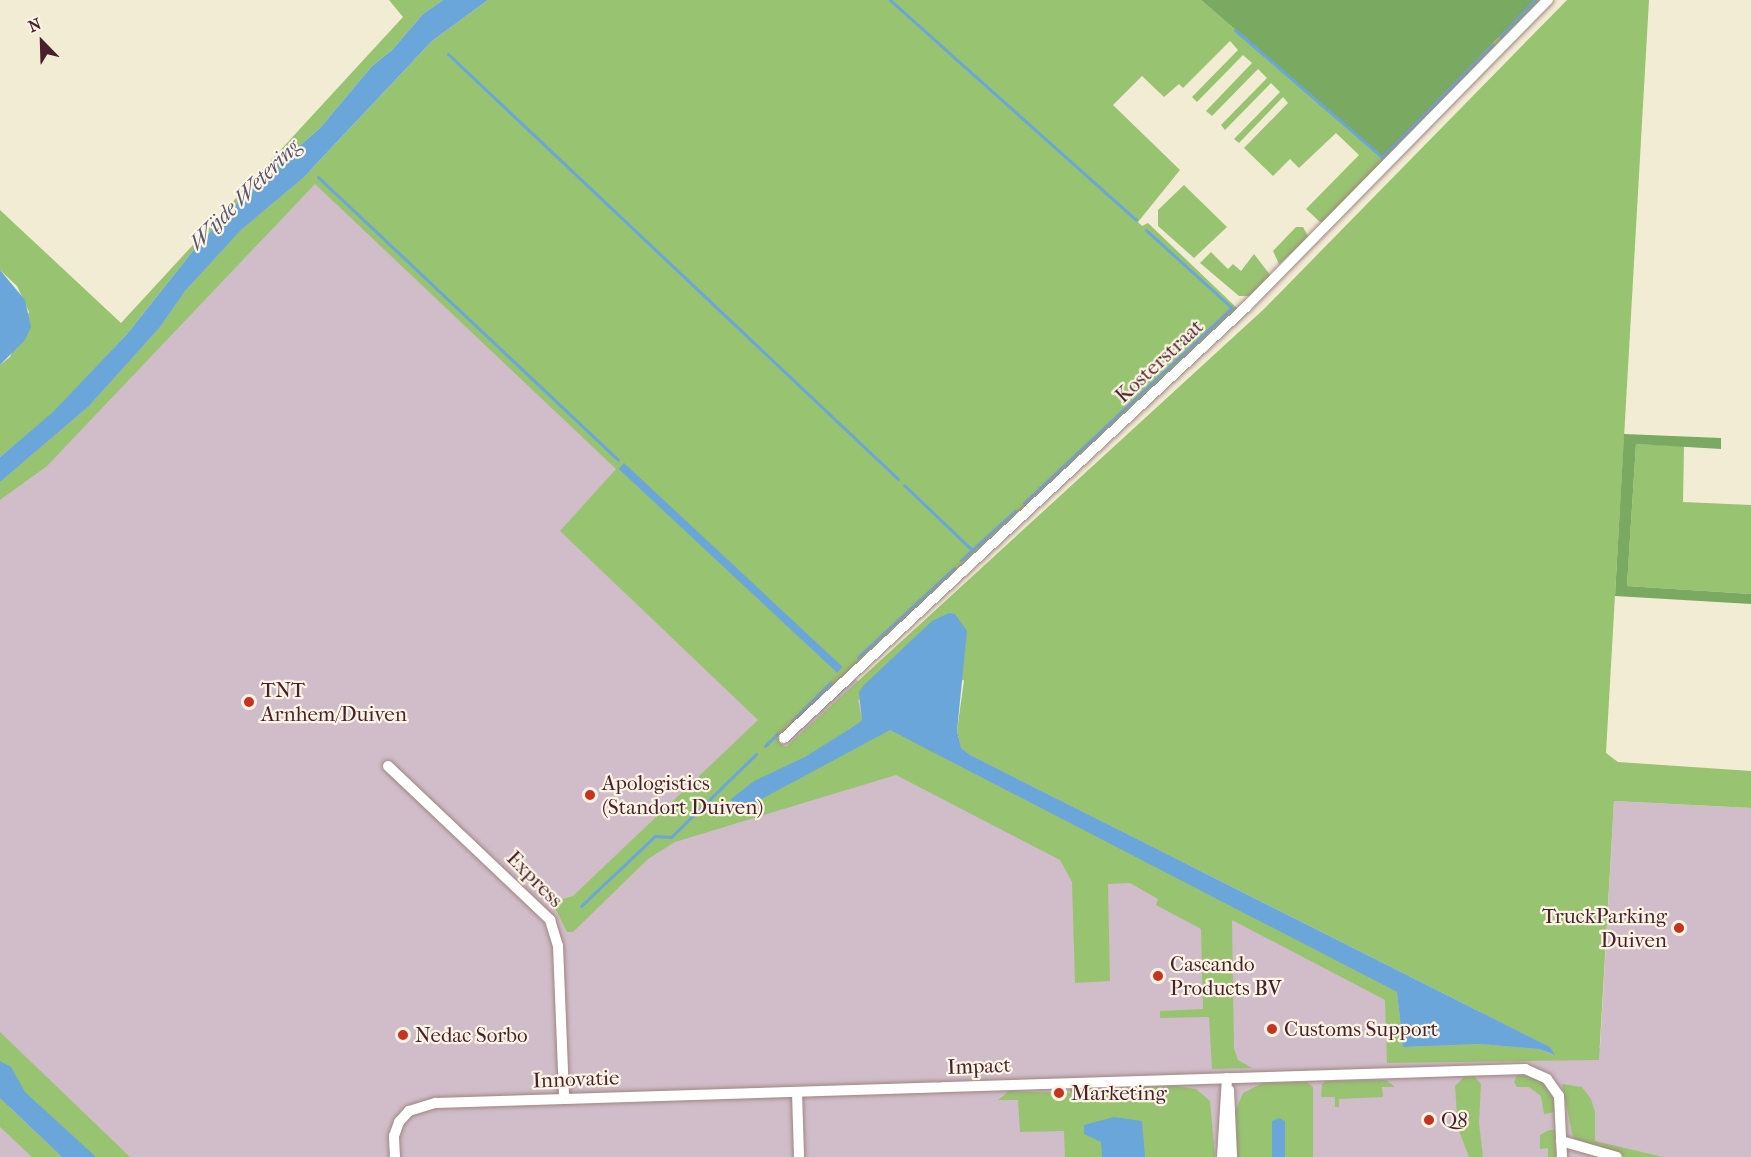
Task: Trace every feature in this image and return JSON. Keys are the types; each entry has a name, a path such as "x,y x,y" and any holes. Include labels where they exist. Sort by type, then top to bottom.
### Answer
{"street":[{"name":"Kosterstraat","path":"784,738 1246,307 1548,0"},
{"name":"Express","path":"388,766 550,920 558,946 564,1098"},
{"path":"1227,1078 1525,1069 1541,1074 1556,1090 1562,1157"},
{"name":"Impact","path":"797,1092 1227,1078"},
{"path":"1222,1157 1227,1078"},
{"path":"1227,1078 1232,1157"},
{"name":"Innovatie","path":"395,1157 394,1136 399,1122 421,1105 564,1098 797,1092"},
{"path":"797,1092 799,1157"},
{"path":"1561,1141 1617,1157"}],"shaded area":[{"path":"302,162 863,686 1427,996 1600,1048 1614,801 1751,808 1751,1157 0,1157 0,472"}],"green space":[{"path":"389,0 443,0 423,14 392,50 372,66 320,128 251,188 196,247 127,334 53,413 0,457 0,365 10,357 29,312 17,286 0,270 0,210 121,323 403,17"},
{"path":"488,0 1201,0 1382,157 1535,0 1545,0 1327,222 1320,222 1306,209 1359,155 1336,133 1299,168 1290,159 1273,176 1244,148 1288,103 1283,97 1239,143 1234,139 1280,92 1271,83 1225,130 1221,125 1267,78 1258,69 1212,116 1206,111 1252,63 1243,55 1197,102 1192,97 1238,50 1230,41 1183,88 1179,84 1164,97 1142,76 1113,105 1180,170 1138,222 1142,226 1148,223 1239,310 778,742 786,747 1264,309 1567,0 1649,0 1606,753 1618,762 1751,771 1751,808 1614,801 1599,1060 1387,1063 1385,1000 1232,920 1234,1048 1238,1060 1252,1068 1212,1069 1209,1017 1160,1018 1160,1011 1203,1009 1201,929 1156,905 1158,899 1130,883 1108,884 1110,981 1075,983 1072,882 1060,860 896,775 675,842 648,859 573,932 567,932 552,902 573,896 758,720 560,531 616,469 315,184 47,466 0,500 0,482 89,406 160,327 185,291 241,230 303,178 432,41","holes":["964,680 957,731 961,748 970,755 1550,1047 1553,1055 1539,1049 1480,1044 1403,1047 1397,992 1016,792 890,730 863,724 858,700"]},
{"path":"1201,0 1535,0 1382,157"},
{"path":"1184,185 1227,227 1194,258 1158,226 1158,210"},
{"path":"1296,227 1303,227 1309,238 1279,264 1273,251"},
{"path":"1211,252 1228,269 1233,264 1241,271 1254,254 1271,276 1250,296 1239,296 1200,263"},
{"path":"1624,434 1721,438 1721,449 1636,444 1627,586 1751,594 1751,604 1615,596"},
{"path":"1636,444 1684,446 1683,502 1751,505 1751,594 1627,586"},
{"path":"0,1032 130,1157 90,1157 23,1094 0,1065"},
{"path":"1517,1075 1531,1076 1544,1083 1554,1099 1555,1112 1544,1114 1541,1096 1529,1087 1517,1087 1514,1082"},
{"path":"1474,1076 1481,1084 1479,1123 1483,1157 1469,1157 1458,1128 1455,1086 1464,1077"},
{"path":"1386,1080 1395,1087 1382,1087 1383,1097 1339,1099 1339,1107 1335,1107 1335,1097 1321,1097 1322,1084 1326,1081"},
{"path":"1307,1082 1313,1087 1313,1157 1238,1157 1234,1115 1243,1093 1263,1083"},
{"path":"1562,1084 1582,1087 1591,1099 1595,1112 1595,1141 1663,1157 1625,1157 1573,1138"},
{"path":"1176,1086 1196,1089 1210,1101 1215,1157 1065,1157 1064,1131 1020,1132 1018,1100 998,1100 1009,1091 1070,1093 1070,1089"},
{"path":"0,1095 10,1108 62,1157 32,1157 0,1127"},
{"path":"1549,1130 1555,1130 1556,1157 1548,1157 1548,1148 1540,1149 1540,1135"}],"water":[{"name":"Wijde Wetering","path":"443,0 488,0 432,41 303,178 241,230 185,291 160,327 89,406 0,482 0,457 53,412 127,334 196,247 251,188 320,128 372,66 392,50 423,14"},
{"path":"0,270 25,300 31,327 25,340 0,365"},
{"path":"624,463 843,667 837,673 619,469"},
{"path":"949,613 955,614 967,631 957,731 961,748 970,755 1550,1047 1555,1055 1539,1049 1480,1044 1403,1047 1397,992 890,730 758,801 736,809 732,807 731,799 754,781 805,757 859,723 862,720 859,692 863,686 932,621"},
{"path":"0,1061 11,1067 25,1092 96,1157 62,1157 0,1098"},
{"path":"1114,1117 1142,1121 1145,1157 1102,1157 1101,1142 1084,1134 1084,1125"},
{"path":"1279,1118 1285,1121 1285,1157 1272,1157 1272,1121"}],"waterway":[{"path":"890,0 1136,220"},
{"path":"1500,37 1535,0"},
{"path":"1235,30 1382,157 1493,44"},
{"path":"448,54 898,479"},
{"path":"318,177 618,460"},
{"path":"1024,503 1232,308 1146,230"},
{"path":"904,485 972,550"},
{"path":"961,560 1015,511"},
{"path":"858,657 954,568"},
{"path":"792,721 831,682"},
{"path":"765,746 778,733"},
{"path":"581,906 655,836 671,837 756,754"}],"place":[{"name":"TNT Arnhem/Duiven","path":"249,702"},
{"name":"Apologistics (Standort Duiven)","path":"590,795"},
{"name":"TruckParking Duiven","path":"1679,928"},
{"name":"Cascando Products BV","path":"1158,976"},
{"name":"Customs Support","path":"1272,1029"},
{"name":"Nedac Sorbo","path":"403,1035"},
{"name":"Marketing","path":"1059,1093"},
{"name":"Q8","path":"1429,1120"}]}
